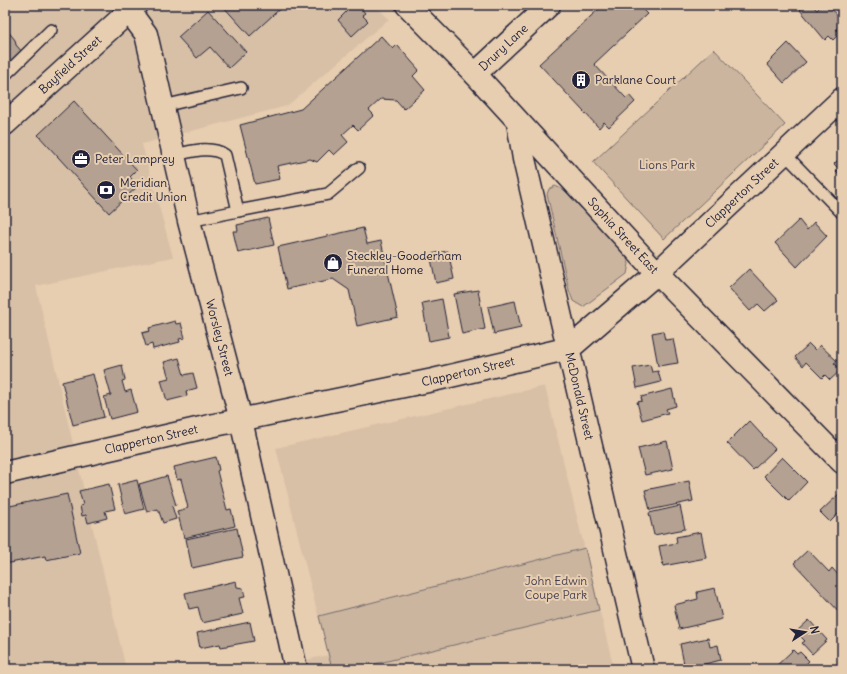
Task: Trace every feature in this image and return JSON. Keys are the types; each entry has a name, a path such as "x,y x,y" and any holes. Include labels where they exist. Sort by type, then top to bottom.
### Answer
{"street":[{"name":"Sophia Street East","path":"407,5 475,74 657,273 842,462"},
{"name":"Drury Lane","path":"475,74 549,5"},
{"name":"Worsley Street","path":"132,8 146,34 189,221 241,420 296,669"},
{"name":"Bayfield Street","path":"5,124 132,8"},
{"name":"Clapperton Street","path":"5,472 241,420 433,380 570,348 657,273 842,98"},
{"name":"McDonald Street","path":"518,122 524,158 570,348 643,669"}],"lane":[{"path":"5,74 51,30"},
{"path":"163,106 241,88"},
{"path":"174,155 211,150 218,150 225,154 238,211"},
{"path":"784,153 842,213"},
{"path":"189,221 328,194 359,168"}],"shaded area":[{"path":"5,5 375,5 389,19 287,106 142,144 173,257 36,286 126,669 5,669"},
{"path":"545,386 614,669 265,669 328,655 276,448"}],"green space":[{"name":"Lions Park","path":"714,49 785,125 664,239 593,162"},
{"path":"555,186 564,190 625,254 629,264 627,274 583,307 573,301 569,290 547,194 549,189"},
{"name":"John Edwin Coupe Park","path":"585,548 599,610 354,669 332,669 319,616"}],"building":[{"path":"222,5 284,5 250,36"},
{"path":"353,5 356,9 359,6 365,13 362,15 368,21 352,36 338,20"},
{"name":"Parklane Court","path":"603,5 638,5 647,14 594,64 626,98 629,95 635,102 609,127 604,122 599,128 539,64"},
{"path":"805,5 812,5 817,10 822,5 828,5 842,20 842,23 836,29 840,33 833,40 829,36 825,40 800,10"},
{"path":"208,10 246,52 229,68 210,47 197,58 178,37"},
{"path":"7,30 23,53 10,65 5,60 5,32"},
{"path":"381,36 393,49 397,45 419,70 413,76 425,90 404,109 396,100 381,99 369,110 374,115 358,130 353,125 342,135 348,142 334,155 329,150 317,162 310,159 277,166 280,179 255,184 240,125 301,109"},
{"path":"788,43 806,62 784,83 767,64"},
{"path":"74,101 137,170 130,177 138,186 109,213 38,135"},
{"path":"842,156 842,178 836,172 839,169 834,164"},
{"path":"268,218 274,245 238,253 233,231 238,231 237,225"},
{"path":"799,220 807,230 814,222 827,236 797,267 775,243"},
{"name":"Steckley-Gooderham Funeral Home","path":"363,228 367,244 381,241 398,317 357,326 349,290 333,279 287,289 278,247"},
{"path":"448,251 454,279 436,283 430,254"},
{"path":"749,269 778,300 765,311 758,304 750,311 729,288"},
{"path":"478,290 485,329 462,334 454,294"},
{"path":"442,299 449,337 429,341 422,303"},
{"path":"515,301 521,328 494,334 488,307"},
{"path":"175,321 176,324 181,323 185,338 179,339 180,342 153,349 152,344 146,346 142,333 150,331 149,328"},
{"path":"663,331 665,340 673,339 678,363 658,366 652,333"},
{"path":"809,344 815,350 820,345 837,361 834,363 841,370 830,380 825,375 822,378 806,362 803,366 795,357"},
{"path":"179,358 184,375 193,373 197,388 186,391 187,396 167,401 161,380 169,378 164,362"},
{"path":"122,365 125,380 122,381 125,392 131,390 137,412 110,419 104,397 111,395 104,370"},
{"path":"650,365 652,372 658,371 661,382 637,388 633,368"},
{"path":"93,374 104,417 73,425 62,382"},
{"path":"672,389 676,406 666,409 668,413 642,420 637,402 642,401 641,397"},
{"path":"842,394 842,406 836,400"},
{"path":"749,421 775,449 753,470 727,443"},
{"path":"667,441 673,469 645,475 638,448"},
{"path":"216,457 219,470 217,471 227,510 231,509 235,526 184,538 177,511 188,508 181,479 177,480 174,467"},
{"path":"782,457 807,482 789,501 764,476"},
{"path":"167,476 176,505 172,506 176,519 163,523 158,509 147,512 139,484"},
{"path":"137,480 144,509 125,514 118,485"},
{"path":"689,481 693,501 650,510 645,490"},
{"path":"109,484 115,509 105,511 107,518 88,523 86,515 82,516 80,506 83,505 79,491"},
{"path":"67,494 80,553 46,560 45,556 5,564 5,507"},
{"path":"839,494 842,497 842,510 830,522 820,512"},
{"path":"680,506 685,529 654,535 649,513"},
{"path":"237,528 243,557 192,568 186,539"},
{"path":"701,532 706,558 663,566 659,546 677,543 676,537"},
{"path":"808,550 829,572 832,568 842,579 842,615 794,563"},
{"path":"236,581 237,587 243,588 245,597 239,598 243,614 202,623 198,607 189,609 185,593"},
{"path":"715,588 722,619 679,629 674,605 698,599 697,592"},
{"path":"809,620 827,640 812,654 802,643 805,641 796,632"},
{"path":"250,622 254,641 221,647 220,644 200,648 197,633"},
{"path":"708,638 710,647 718,645 721,660 685,669 680,644"},
{"path":"793,650 797,654 800,652 809,661 801,669 773,669"}],"place":[{"name":"Parklane Court","path":"581,80"},
{"name":"Peter Lamprey","path":"81,159"},
{"name":"Meridian Credit Union","path":"106,190"},
{"name":"Steckley-Gooderham Funeral Home","path":"333,263"}]}
